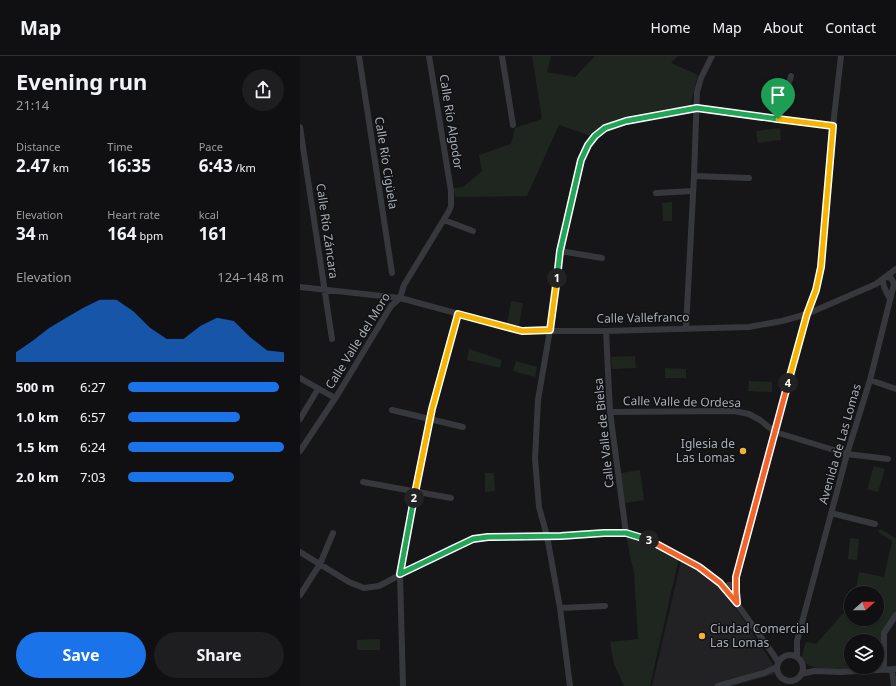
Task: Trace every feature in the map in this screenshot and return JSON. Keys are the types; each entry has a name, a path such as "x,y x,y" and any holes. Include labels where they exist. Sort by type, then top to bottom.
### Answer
{"street":[{"name":"Calle Río Cigüela","path":"358,56 392,273"},
{"name":"Calle Río Algodor","path":"429,56 451,191"},
{"path":"502,56 513,125"},
{"path":"686,328 697,108 696,92 712,56"},
{"path":"731,589 736,577 807,314 816,290 821,267 833,126 841,56"},
{"path":"778,119 791,76"},
{"path":"570,686 560,608 539,507 535,459 538,400 550,330 560,251 581,160 588,145 595,136 605,128 626,121 697,108 833,126"},
{"name":"Calle Río Záncara","path":"300,126 332,339"},
{"path":"694,176 749,178"},
{"name":"Calle Valle del Moro","path":"300,452 391,306 400,298 404,285 451,206 451,191"},
{"path":"656,193 693,191"},
{"path":"444,220 473,231"},
{"path":"560,251 602,258"},
{"name":"Calle Vallefranco","path":"300,287 400,298 522,331 749,327 782,321 807,314 876,284 896,268"},
{"path":"886,288 891,288 894,282 892,278 885,278 883,285 886,288 890,299"},
{"name":"Avenida de Las Lomas","path":"797,657 796,641 847,454 870,380 894,282"},
{"path":"403,686 400,574 430,420 458,314"},
{"name":"Calle Valle de Bielsa","path":"606,330 610,412 626,533"},
{"path":"300,378 335,398"},
{"name":"Avenida de Las Lomas","path":"870,380 896,389"},
{"path":"300,419 318,389"},
{"path":"392,410 463,427"},
{"name":"Calle Valle de Ordesa","path":"610,412 734,411 749,414 760,420 775,432 847,454 888,459"},
{"path":"363,482 451,498"},
{"name":"Avenida de Las Lomas","path":"831,514 875,524"},
{"path":"300,594 320,564 333,533"},
{"path":"300,552 349,582 364,588 379,586 400,574 473,539 488,537 626,533 652,541 699,567 720,583 731,589 737,603 773,653 781,679 787,684 793,684 800,676 803,670 802,664"},
{"path":"560,608 605,606"},
{"path":"884,634 896,615"},
{"path":"790,655 796,641"},
{"path":"773,653 783,657 790,655 797,657 802,664 814,671"},
{"path":"718,686 764,673 777,667 783,657"},
{"path":"884,670 894,669 894,686"},
{"path":"801,674 814,671 844,672"}],"shaded area":[{"path":"532,56 551,56 547,72 575,77 595,56 678,56 671,63 698,75 689,106 634,115 613,121 598,129 591,136 559,125 527,196 455,197 454,188 463,187 482,171 479,155 511,144 515,128 542,119"},
{"path":"780,128 781,140 758,143 756,131"},
{"path":"672,202 672,221 663,221 662,203"},
{"path":"511,301 523,303 519,326 507,324"},
{"path":"469,349 502,360 500,368 467,360"},
{"path":"635,356 636,368 612,369 611,357"},
{"path":"516,361 537,367 535,377 513,371"},
{"path":"665,368 686,369 686,378 665,378"},
{"path":"749,381 772,382 772,392 748,391"},
{"path":"874,466 885,469 878,492 867,489"},
{"path":"640,470 644,500 625,503 621,473"},
{"path":"485,473 494,473 495,491 485,492"},
{"path":"880,529 896,538 896,620 884,638 884,634 844,634 844,672 822,669 806,664 801,659 806,642 816,644 844,612 844,626 884,626 884,586 856,586 859,572 884,577 892,541 878,532"},
{"path":"626,537 650,544 679,558 650,686 624,686 614,664 610,642 638,639 634,573"},
{"path":"850,538 859,539 857,560 848,559"},
{"path":"681,561 697,569 719,585 773,664 775,674 732,686 652,686"},
{"path":"380,639 380,650 357,650 357,640"}],"place":[{"name":"Iglesia de Las Lomas","path":"743,451"},
{"name":"Ciudad Comercial Las Lomas","path":"702,636"}],"route":[{"path":"697,108 778,119 833,126 821,267 816,290 807,314 736,577 737,603 720,583 699,567 652,541 626,533 488,537 473,539 453,547 400,574 432,409 458,314 522,331 550,330 560,251 581,160 588,145 595,136 605,128 626,121 697,108"}]}
